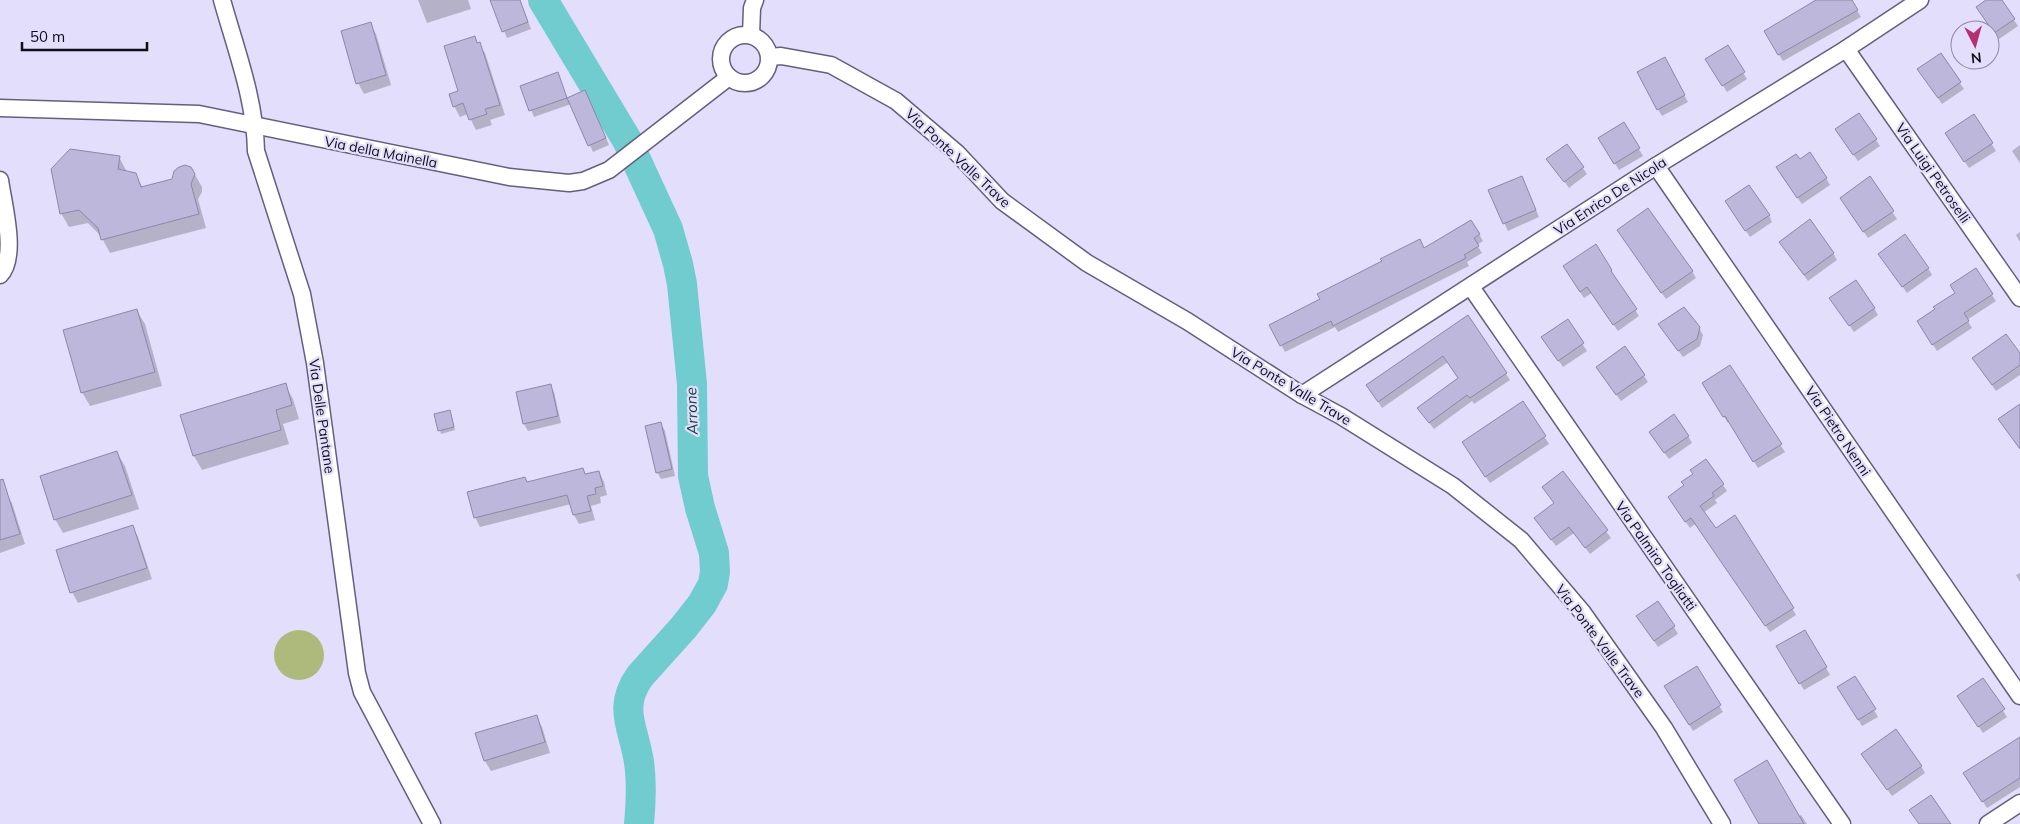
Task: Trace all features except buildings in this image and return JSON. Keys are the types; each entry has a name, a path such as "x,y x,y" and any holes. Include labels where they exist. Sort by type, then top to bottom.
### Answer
{"street":[{"name":"Via Delle Pantane","path":"222,0 251,103 256,151 302,294 315,363 357,673 362,692 432,824"},
{"path":"751,35 752,8 755,0"},
{"name":"Via Enrico De Nicola","path":"1302,396 1656,166 1920,0"},
{"path":"751,35 764,43 770,57 766,72 753,82 744,84 729,77 721,63 724,46 736,36 751,35"},
{"name":"Via Luigi Petroselli","path":"1846,48 2020,298"},
{"name":"Via Ponte Valle Trave","path":"770,57 780,56 831,65 896,102 957,153 1002,201 1087,263 1187,321 1302,396 1341,416 1453,486 1521,540 1583,613 1664,728 1722,824"},
{"name":"Via della Mainella","path":"0,108 199,114 226,118 255,127 536,181 568,183 584,181 615,166 729,77"},
{"name":"Via Pietro Nenni","path":"1656,166 2020,696"},
{"path":"0,180 9,244 8,259 0,275"},
{"name":"Via Palmiro Togliatti","path":"1471,286 1842,824"},
{"path":"1988,824 2020,803"}],"green space":[{"path":"299,630 309,632 317,637 322,645 324,655 322,665 317,673 309,678 299,680 289,678 281,673 276,665 274,655 276,645 281,637 289,632"}],"waterway":[{"name":"Arrone","path":"543,0 627,140 668,229 682,284 692,384 693,476 700,508 714,553 715,572 713,584 702,604 640,676 629,698 629,718 637,750 641,778 639,824"}]}
